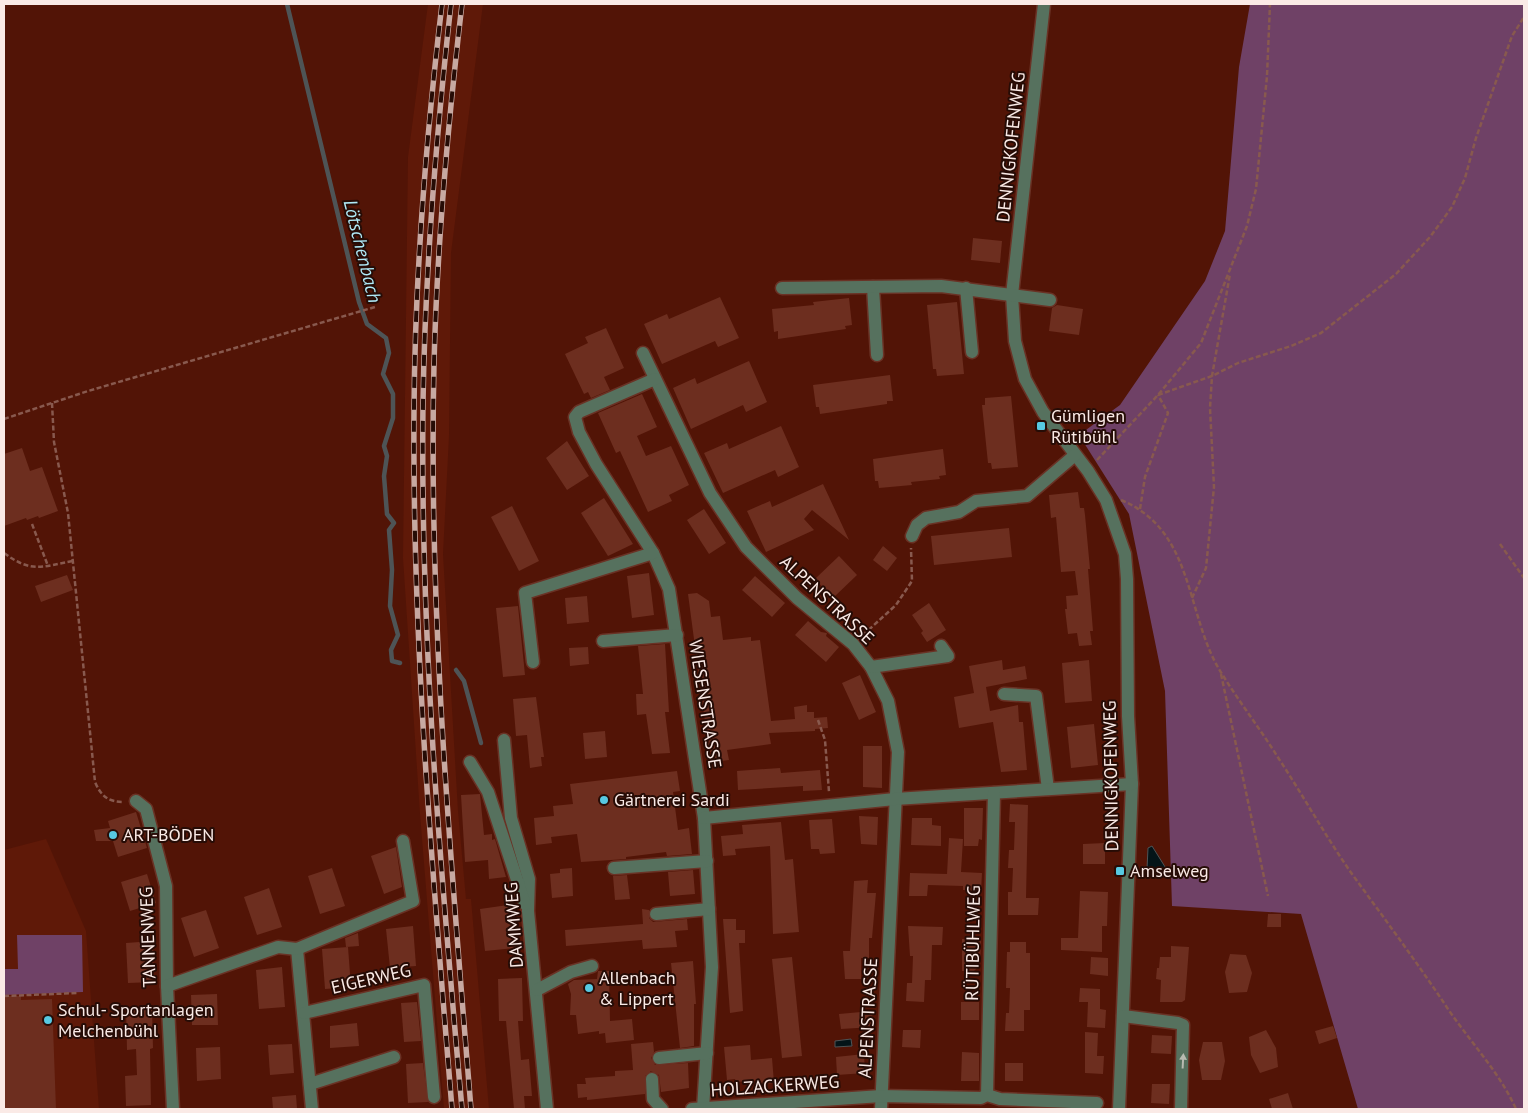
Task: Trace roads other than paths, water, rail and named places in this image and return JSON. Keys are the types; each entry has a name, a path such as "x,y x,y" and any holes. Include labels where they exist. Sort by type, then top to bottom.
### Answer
{"street":[{"name":"DENNIGKOFENWEG","path":"1044,4 1012,295 1015,341 1025,379 1043,412 1088,471 1106,500 1120,533 1126,566 1128,716 1132,784 1119,1109"},
{"path":"782,288 941,286 1050,300"},
{"path":"873,287 877,355"},
{"path":"966,288 972,352"},
{"name":"ALPENSTRASSE","path":"644,353 710,493 746,547 797,598 854,644 870,667 888,701 898,752 894,799 889,974 881,1109"},
{"name":"WIESENSTRASSE","path":"655,379 580,412 575,417 580,432 596,464 654,553 670,589 704,818 707,861 712,967 703,1109"},
{"path":"912,536 917,525 926,518 959,512 976,501 1026,496 1075,455"},
{"path":"533,662 525,593 654,553"},
{"path":"603,641 677,635"},
{"path":"870,667 948,656 941,646"},
{"path":"1004,694 1036,696 1048,790"},
{"name":"DAMMWEG","path":"504,740 511,818 529,879 528,912 548,1109"},
{"path":"470,762 488,792 528,912"},
{"path":"704,818 830,804 1132,784"},
{"name":"RÜTIBÜHLWEG","path":"982,1101 994,793"},
{"name":"TANNENWEG","path":"136,801 146,809 166,886 167,986 173,1109"},
{"path":"167,986 278,947 297,948 413,901 403,841"},
{"path":"614,868 707,861"},
{"path":"656,914 709,909"},
{"path":"297,948 312,1109"},
{"path":"537,990 571,972 592,966"},
{"name":"EIGERWEG","path":"304,1013 424,985 434,1097"},
{"path":"1123,1016 1183,1025 1181,1109"},
{"path":"659,1058 707,1053"},
{"path":"310,1084 394,1057"},
{"path":"652,1079 653,1099 662,1109"},
{"name":"HOLZACKERWEG","path":"692,1109 732,1108 881,1096 982,1101 1000,1099 1097,1103"}],"waterway":[{"name":"Lötschenbach","path":"287,4 359,302 367,324 386,338 389,353 383,374 393,394 393,418 384,446 387,456 384,476 387,514 394,523 389,530 392,570 390,606 398,635 391,650 392,661 400,663"},
{"name":"Lötschenbach","path":"456,670 464,681 481,743"}],"railway":[{"path":"442,4 426,155 419,257 415,358 414,497 416,584 425,760 452,1109"},
{"path":"451,4 436,154 429,253 424,353 423,491 428,668 440,845 462,1109"},
{"path":"462,4 440,229 435,319 433,457 434,551 443,737 471,1109"}],"place":[{"name":"Gümligen Rütibühl","path":"1041,426"},
{"name":"Gärtnerei Sardi","path":"604,800"},
{"name":"ART-BÖDEN","path":"113,835"},
{"name":"Amselweg","path":"1120,871"},
{"name":"Allenbach & Lippert","path":"589,988"},
{"name":"Schul- Sportanlagen Melchenbühl","path":"48,1020"}]}
